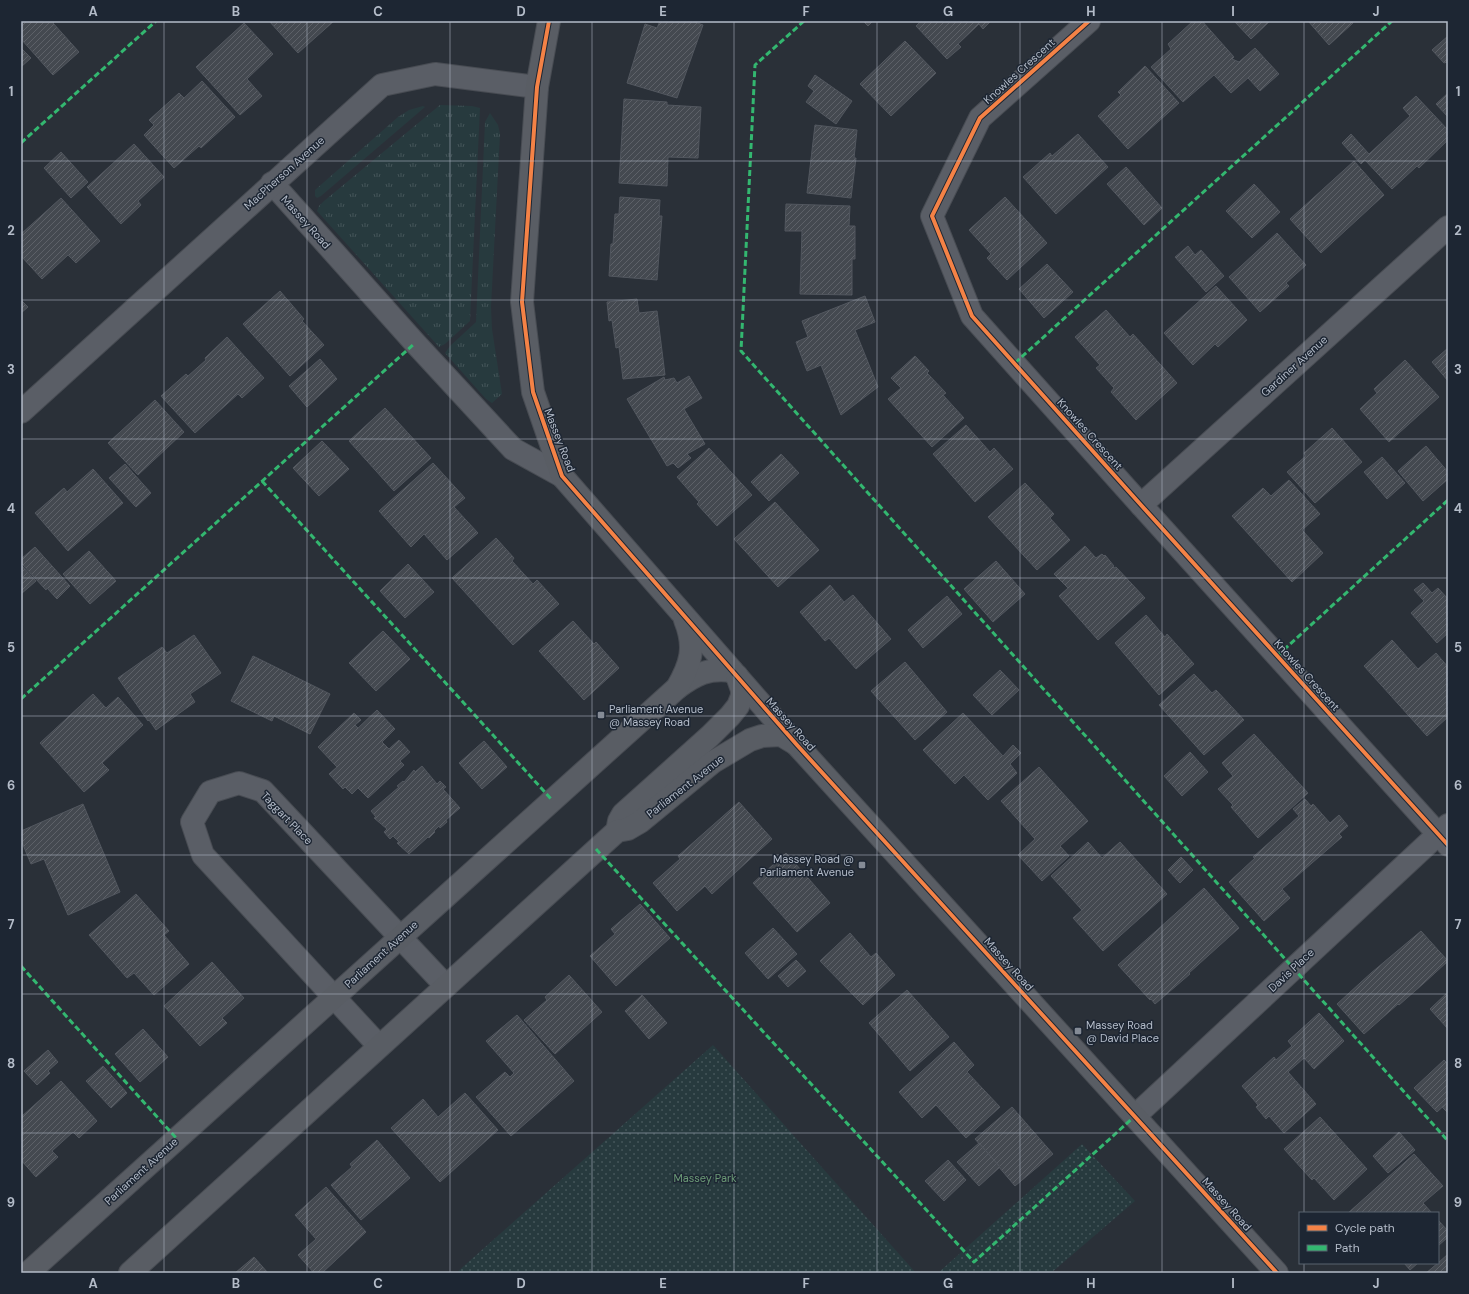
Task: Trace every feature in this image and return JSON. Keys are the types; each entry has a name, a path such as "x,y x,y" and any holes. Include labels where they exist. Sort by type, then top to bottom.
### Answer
{"street":[{"path":"537,87 549,21"},
{"name":"Knowles Crescent","path":"1089,21 980,118 932,216 972,316 1141,505 1445,835"},
{"name":"MacPherson Avenue","path":"21,412 382,84 435,74 537,87"},
{"name":"Massey Road","path":"537,87 522,302 533,392 562,476"},
{"name":"Massey Road","path":"272,183 415,343 513,449 562,476 797,745 1277,1273"},
{"name":"Gardiner Avenue","path":"1141,505 1448,227"},
{"name":"Parliament Avenue","path":"27,1270 400,938 677,688 687,670 692,652 690,632 682,614"},
{"path":"677,688 691,677 706,671 720,669 734,673"},
{"name":"Parliament Avenue","path":"617,831 619,821 623,814 710,736 738,706 742,696 742,690 734,673"},
{"name":"Parliament Avenue","path":"130,1273 445,985 617,831 628,829 640,822 713,762 750,740 762,736 781,735 797,745"},
{"name":"Taggart Place","path":"380,1046 203,855 192,822 210,792 238,783 263,791 445,985"},
{"name":"Davis Place","path":"1135,1116 1445,835"}],"green space":[{"path":"440,105 472,106 480,108 470,321 445,344 439,347 317,211 319,206 324,201"},
{"path":"423,106 425,107 321,196 317,198 315,196 315,190 398,117 409,110"},
{"path":"490,113 498,125 500,134 491,307 492,329 502,394 492,403 486,399 445,353 450,346 476,322 485,122"},
{"name":"Massey Park","path":"713,1045 916,1273 456,1273"},
{"path":"1082,1144 1135,1201 1051,1273 938,1273"}],"building":[{"path":"21,21 55,21 53,23 79,52 53,75 21,39"},
{"path":"269,21 334,21 298,53"},
{"path":"660,21 692,21 703,25 677,98 627,83 645,24 657,28"},
{"path":"863,21 873,21 868,26"},
{"path":"921,21 991,21 983,29 979,24 958,44 961,47 947,59 916,26"},
{"path":"1193,21 1202,21 1234,57 1232,59 1239,62 1255,48 1279,74 1260,91 1248,78 1231,93 1214,75 1183,102 1151,67 1171,49 1168,44"},
{"path":"1234,21 1270,21 1251,39"},
{"path":"1308,21 1352,21 1353,23 1329,45"},
{"path":"244,23 273,54 247,79 262,96 240,115 196,67"},
{"path":"1448,36 1448,63 1444,63 1432,50"},
{"path":"905,41 936,73 891,116 860,84"},
{"path":"21,48 31,58 21,67"},
{"path":"1145,66 1179,103 1128,149 1098,116 1121,95 1118,92"},
{"path":"815,75 852,101 836,124 806,102 814,91 808,86"},
{"path":"202,81 235,117 201,148 199,146 174,168 144,135 154,125 149,120 179,93 184,98"},
{"path":"1448,93 1448,117 1436,104"},
{"path":"1416,96 1448,130 1448,140 1419,168 1417,166 1392,189 1365,160 1361,164 1342,143 1351,134 1369,154 1410,116 1403,108"},
{"path":"624,99 667,102 667,105 701,107 698,158 668,157 667,186 619,183"},
{"path":"815,125 857,130 854,158 856,158 851,198 807,193"},
{"path":"1078,134 1108,167 1056,214 1023,177 1050,153 1052,156"},
{"path":"134,144 164,177 138,201 141,205 121,224 87,187"},
{"path":"61,152 88,182 71,198 44,168"},
{"path":"1354,161 1384,195 1321,253 1290,219"},
{"path":"1126,167 1162,208 1144,225 1107,184"},
{"path":"1254,184 1280,212 1252,238 1226,211"},
{"path":"620,197 660,200 659,216 662,216 657,280 609,276 615,214 619,214"},
{"path":"1005,197 1047,243 1007,280 987,258 991,254 969,230"},
{"path":"61,198 100,241 76,263 68,255 42,279 21,256 21,234"},
{"path":"786,204 850,206 849,226 855,226 855,259 852,259 852,295 800,294 802,231 785,231"},
{"path":"1277,233 1306,265 1286,283 1289,286 1260,312 1229,277"},
{"path":"1188,246 1195,255 1201,250 1224,276 1206,292 1175,257"},
{"path":"1047,264 1073,292 1044,318 1019,289"},
{"path":"1216,286 1247,320 1218,347 1215,344 1193,365 1164,333"},
{"path":"280,291 304,319 302,321 324,345 290,376 243,324"},
{"path":"865,296 875,322 855,330 878,387 841,415 821,365 807,371 796,342 808,337 802,321"},
{"path":"637,299 639,313 657,311 665,375 623,379 619,347 616,348 612,320 609,321 607,302"},
{"path":"21,300 28,307 21,313"},
{"path":"1106,310 1130,337 1133,334 1177,383 1136,420 1111,392 1114,388 1096,368 1100,365 1075,337"},
{"path":"227,337 264,378 242,398 238,394 195,433 161,396 186,374 188,376 206,360 205,358"},
{"path":"1448,348 1448,381 1432,362"},
{"path":"915,356 929,371 927,373 946,393 943,395 964,418 932,447 888,399 901,388 891,378"},
{"path":"320,359 337,379 307,407 289,386"},
{"path":"1405,360 1439,397 1389,442 1360,409 1377,393 1374,389"},
{"path":"689,376 702,398 684,409 705,444 687,454 691,458 678,468 673,463 667,466 627,399 664,377 665,380 674,378 677,383"},
{"path":"155,400 184,432 138,475 108,443"},
{"path":"385,408 431,458 394,491 349,441"},
{"path":"966,425 990,452 994,448 1013,469 975,502 933,454"},
{"path":"1332,428 1362,462 1315,503 1287,472 1306,456 1304,453"},
{"path":"322,441 349,469 319,496 293,468"},
{"path":"1426,446 1448,472 1448,479 1423,501 1398,471"},
{"path":"709,448 752,495 717,526 697,504 699,502 677,477"},
{"path":"781,454 799,473 769,501 751,482"},
{"path":"1382,457 1405,483 1387,499 1364,472"},
{"path":"433,463 465,498 454,507 478,533 447,560 424,534 411,547 379,511"},
{"path":"125,464 151,493 136,507 109,478"},
{"path":"93,469 123,503 68,551 35,513 64,488 67,492"},
{"path":"1289,480 1320,514 1302,530 1323,553 1292,582 1232,516 1263,488 1271,496"},
{"path":"1025,483 1054,514 1050,518 1070,540 1037,570 988,517"},
{"path":"775,502 819,550 778,587 734,539"},
{"path":"496,538 514,558 512,561 533,584 537,580 559,604 513,645 452,578"},
{"path":"1085,546 1096,558 1102,554 1104,556 1105,555 1114,566 1113,567 1116,567 1145,598 1098,640 1059,596 1068,588 1054,574"},
{"path":"35,547 70,586 57,599 47,588 46,590 21,563 21,559"},
{"path":"89,551 116,581 90,604 63,574"},
{"path":"996,561 1025,594 993,622 964,589"},
{"path":"408,564 434,592 405,618 380,591"},
{"path":"21,565 36,581 21,594"},
{"path":"1423,583 1432,593 1438,588 1448,599 1448,633 1437,643 1411,613 1424,601 1414,590"},
{"path":"830,585 844,602 853,595 891,639 856,669 829,638 825,641 800,612"},
{"path":"947,596 962,614 923,648 908,630"},
{"path":"1146,615 1165,637 1167,634 1194,664 1159,695 1115,643"},
{"path":"573,621 594,644 596,642 619,668 584,700 539,651"},
{"path":"383,631 410,659 376,691 349,663"},
{"path":"194,635 221,673 190,694 195,702 156,730 118,678 162,647 167,653"},
{"path":"1392,640 1418,669 1436,653 1448,667 1448,717 1427,736 1364,666"},
{"path":"253,656 330,694 310,734 274,716 272,721 231,701"},
{"path":"905,662 947,712 915,740 871,691"},
{"path":"1000,670 1019,690 992,715 973,695"},
{"path":"1194,674 1212,693 1216,690 1244,720 1204,755 1159,705"},
{"path":"93,694 106,708 118,697 143,725 102,763 109,770 84,792 40,743"},
{"path":"377,710 395,729 382,742 389,749 399,740 410,752 400,761 404,765 368,798 358,788 352,794 345,787 343,789 329,774 337,767 318,747 354,713 361,720 355,725 358,728"},
{"path":"963,713 1003,756 1013,745 1021,753 1010,764 1017,773 988,800 964,775 955,784 923,750"},
{"path":"1254,734 1308,793 1258,838 1231,807 1233,805 1218,789 1233,776 1222,763"},
{"path":"484,741 507,767 482,789 459,763"},
{"path":"1190,752 1208,772 1182,796 1164,776"},
{"path":"422,766 437,784 440,781 446,787 443,789 460,808 446,820 447,822 440,828 439,826 429,838 428,837 409,854 397,843 399,842 393,836 390,839 384,832 387,829 374,818 376,817 371,811 399,787 397,786 403,781 404,782 414,770 415,772"},
{"path":"1039,767 1088,821 1060,846 1069,856 1042,881 1018,855 1035,839 1001,801"},
{"path":"1305,799 1311,806 1313,804 1330,823 1339,815 1348,826 1339,834 1342,837 1282,889 1290,898 1264,921 1229,882 1255,858 1253,857 1299,816 1293,809"},
{"path":"739,802 772,839 712,894 705,886 677,911 653,883 680,859 678,856"},
{"path":"83,804 120,892 68,915 44,859 31,864 21,840 21,831"},
{"path":"1088,842 1102,858 1120,842 1167,894 1103,951 1073,918 1082,910 1051,876"},
{"path":"786,853 830,903 797,932 753,883"},
{"path":"1181,857 1193,870 1180,883 1168,870"},
{"path":"1204,888 1239,928 1189,973 1190,974 1155,1004 1118,965"},
{"path":"136,894 169,931 164,935 189,964 154,995 134,973 127,978 89,935"},
{"path":"640,904 670,938 616,986 590,956 615,934 611,929"},
{"path":"773,928 797,954 768,979 745,953"},
{"path":"1421,931 1448,961 1364,1034 1337,1004"},
{"path":"850,933 871,957 876,953 895,975 863,1005 820,961"},
{"path":"796,960 806,971 788,987 778,976"},
{"path":"212,962 244,998 222,1018 227,1023 200,1046 164,1006"},
{"path":"569,975 602,1012 555,1054 524,1020 547,1000 545,997"},
{"path":"907,990 949,1037 910,1071 869,1023"},
{"path":"1448,992 1448,1029 1430,1009"},
{"path":"642,995 667,1023 649,1039 625,1011"},
{"path":"1319,1013 1344,1041 1314,1069 1304,1058 1288,1072 1316,1104 1284,1133 1269,1116 1266,1119 1256,1107 1258,1105 1242,1086 1274,1057 1276,1060 1292,1046 1288,1041"},
{"path":"517,1015 574,1081 511,1136 476,1097 505,1072 510,1077 514,1073 486,1041"},
{"path":"143,1029 168,1057 140,1082 115,1054"},
{"path":"954,1042 974,1065 967,1072 1000,1107 966,1138 936,1105 922,1118 899,1092"},
{"path":"48,1050 58,1062 48,1071 50,1073 37,1085 24,1071"},
{"path":"1444,1060 1448,1064 1448,1102 1437,1112 1414,1088"},
{"path":"103,1066 127,1093 111,1108 86,1081"},
{"path":"61,1081 97,1121 79,1138 73,1132 52,1151 58,1157 36,1177 21,1160 21,1117"},
{"path":"465,1093 498,1130 440,1182 391,1128 423,1099 438,1117"},
{"path":"1448,1102 1448,1113 1442,1107"},
{"path":"1012,1107 1053,1154 1015,1186 975,1139"},
{"path":"1320,1117 1367,1169 1334,1200 1314,1178 1312,1180 1284,1149"},
{"path":"1399,1132 1415,1150 1388,1173 1373,1156"},
{"path":"377,1140 410,1178 361,1220 331,1185 352,1167 350,1164"},
{"path":"979,1143 1000,1167 979,1186 957,1162"},
{"path":"1414,1154 1443,1186 1423,1203 1431,1212 1349,1212"},
{"path":"948,1160 966,1180 944,1201 925,1181"},
{"path":"326,1187 366,1232 322,1273 314,1273 298,1255 316,1239 295,1215"},
{"path":"1439,1221 1448,1231 1448,1237 1439,1245"},
{"path":"1448,1254 1448,1273 1426,1273 1437,1264 1439,1264 1439,1262"},
{"path":"254,1257 268,1273 235,1273"},
{"path":"1405,1264 1417,1264 1410,1270"}],"marked path":[{"path":"21,143 156,21"},
{"path":"804,21 755,65 741,351 1448,1141"},
{"path":"1015,363 1392,21"},
{"path":"21,699 415,343"},
{"path":"262,481 552,800"},
{"path":"1277,656 1448,500"},
{"path":"596,849 974,1262 1135,1116"},
{"path":"21,966 177,1139"}],"cycle path":[{"path":"549,21 537,87 522,302 533,392 562,476 797,745 1277,1273"},
{"path":"1089,21 980,118 932,216 972,316 1448,845"}],"place":[{"name":"Parliament Avenue @ Massey Road","path":"601,715"},
{"name":"Massey Road @ Parliament Avenue","path":"862,865"},
{"name":"Massey Road @ David Place","path":"1078,1031"}]}
